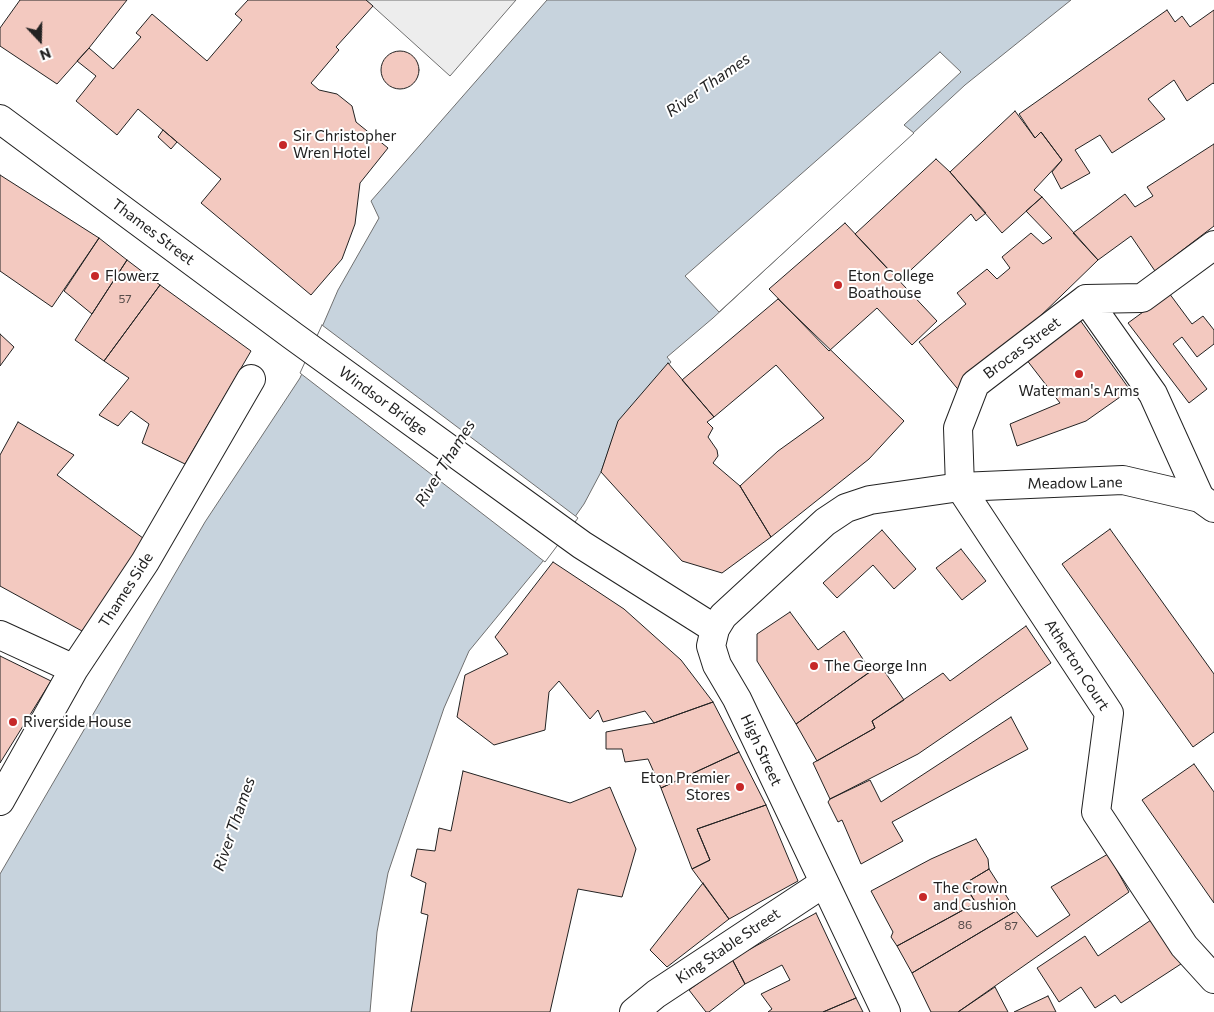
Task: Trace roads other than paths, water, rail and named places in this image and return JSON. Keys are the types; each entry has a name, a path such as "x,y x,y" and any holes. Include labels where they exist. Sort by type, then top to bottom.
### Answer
{"street":[{"name":"Thames Street","path":"0,119 306,345"},
{"path":"1086,299 1142,298 1214,245"},
{"path":"1086,299 1153,394 1207,503"},
{"name":"Brocas Street","path":"960,487 958,428 975,384 1086,299"},
{"name":"Windsor Bridge","path":"306,345 582,545 715,629"},
{"name":"Thames Side","path":"0,801 74,669 145,562 252,379"},
{"name":"Meadow Lane","path":"960,487 1123,480 1207,503"},
{"path":"715,629 723,616 825,522 846,508 870,500 960,487"},
{"name":"Atherton Court","path":"960,487 1109,713 1096,812 1184,946 1214,979"},
{"name":"High Street","path":"715,629 711,646 717,665 737,699 886,1012"},
{"path":"0,635 74,669"},
{"name":"King Stable Street","path":"634,1012 656,994 824,883"}],"water":[{"name":"River Thames","path":"547,0 1071,0 965,85 713,318 667,357 671,362 619,421 601,472 584,504 548,555 469,651 444,708 388,873 377,932 370,1012 0,1012 0,874 205,522 300,378 338,290 379,218 371,201"}],"place":[{"name":"Sir Christopher Wren Hotel","path":"283,145"},
{"name":"Flowerz","path":"95,276"},
{"name":"Eton College Boathouse","path":"838,285"},
{"name":"Waterman's Arms","path":"1079,374"},
{"name":"The George Inn","path":"814,666"},
{"name":"Riverside House","path":"13,722"},
{"name":"Eton Premier Stores","path":"740,787"},
{"name":"The Crown and Cushion","path":"923,897"}]}
